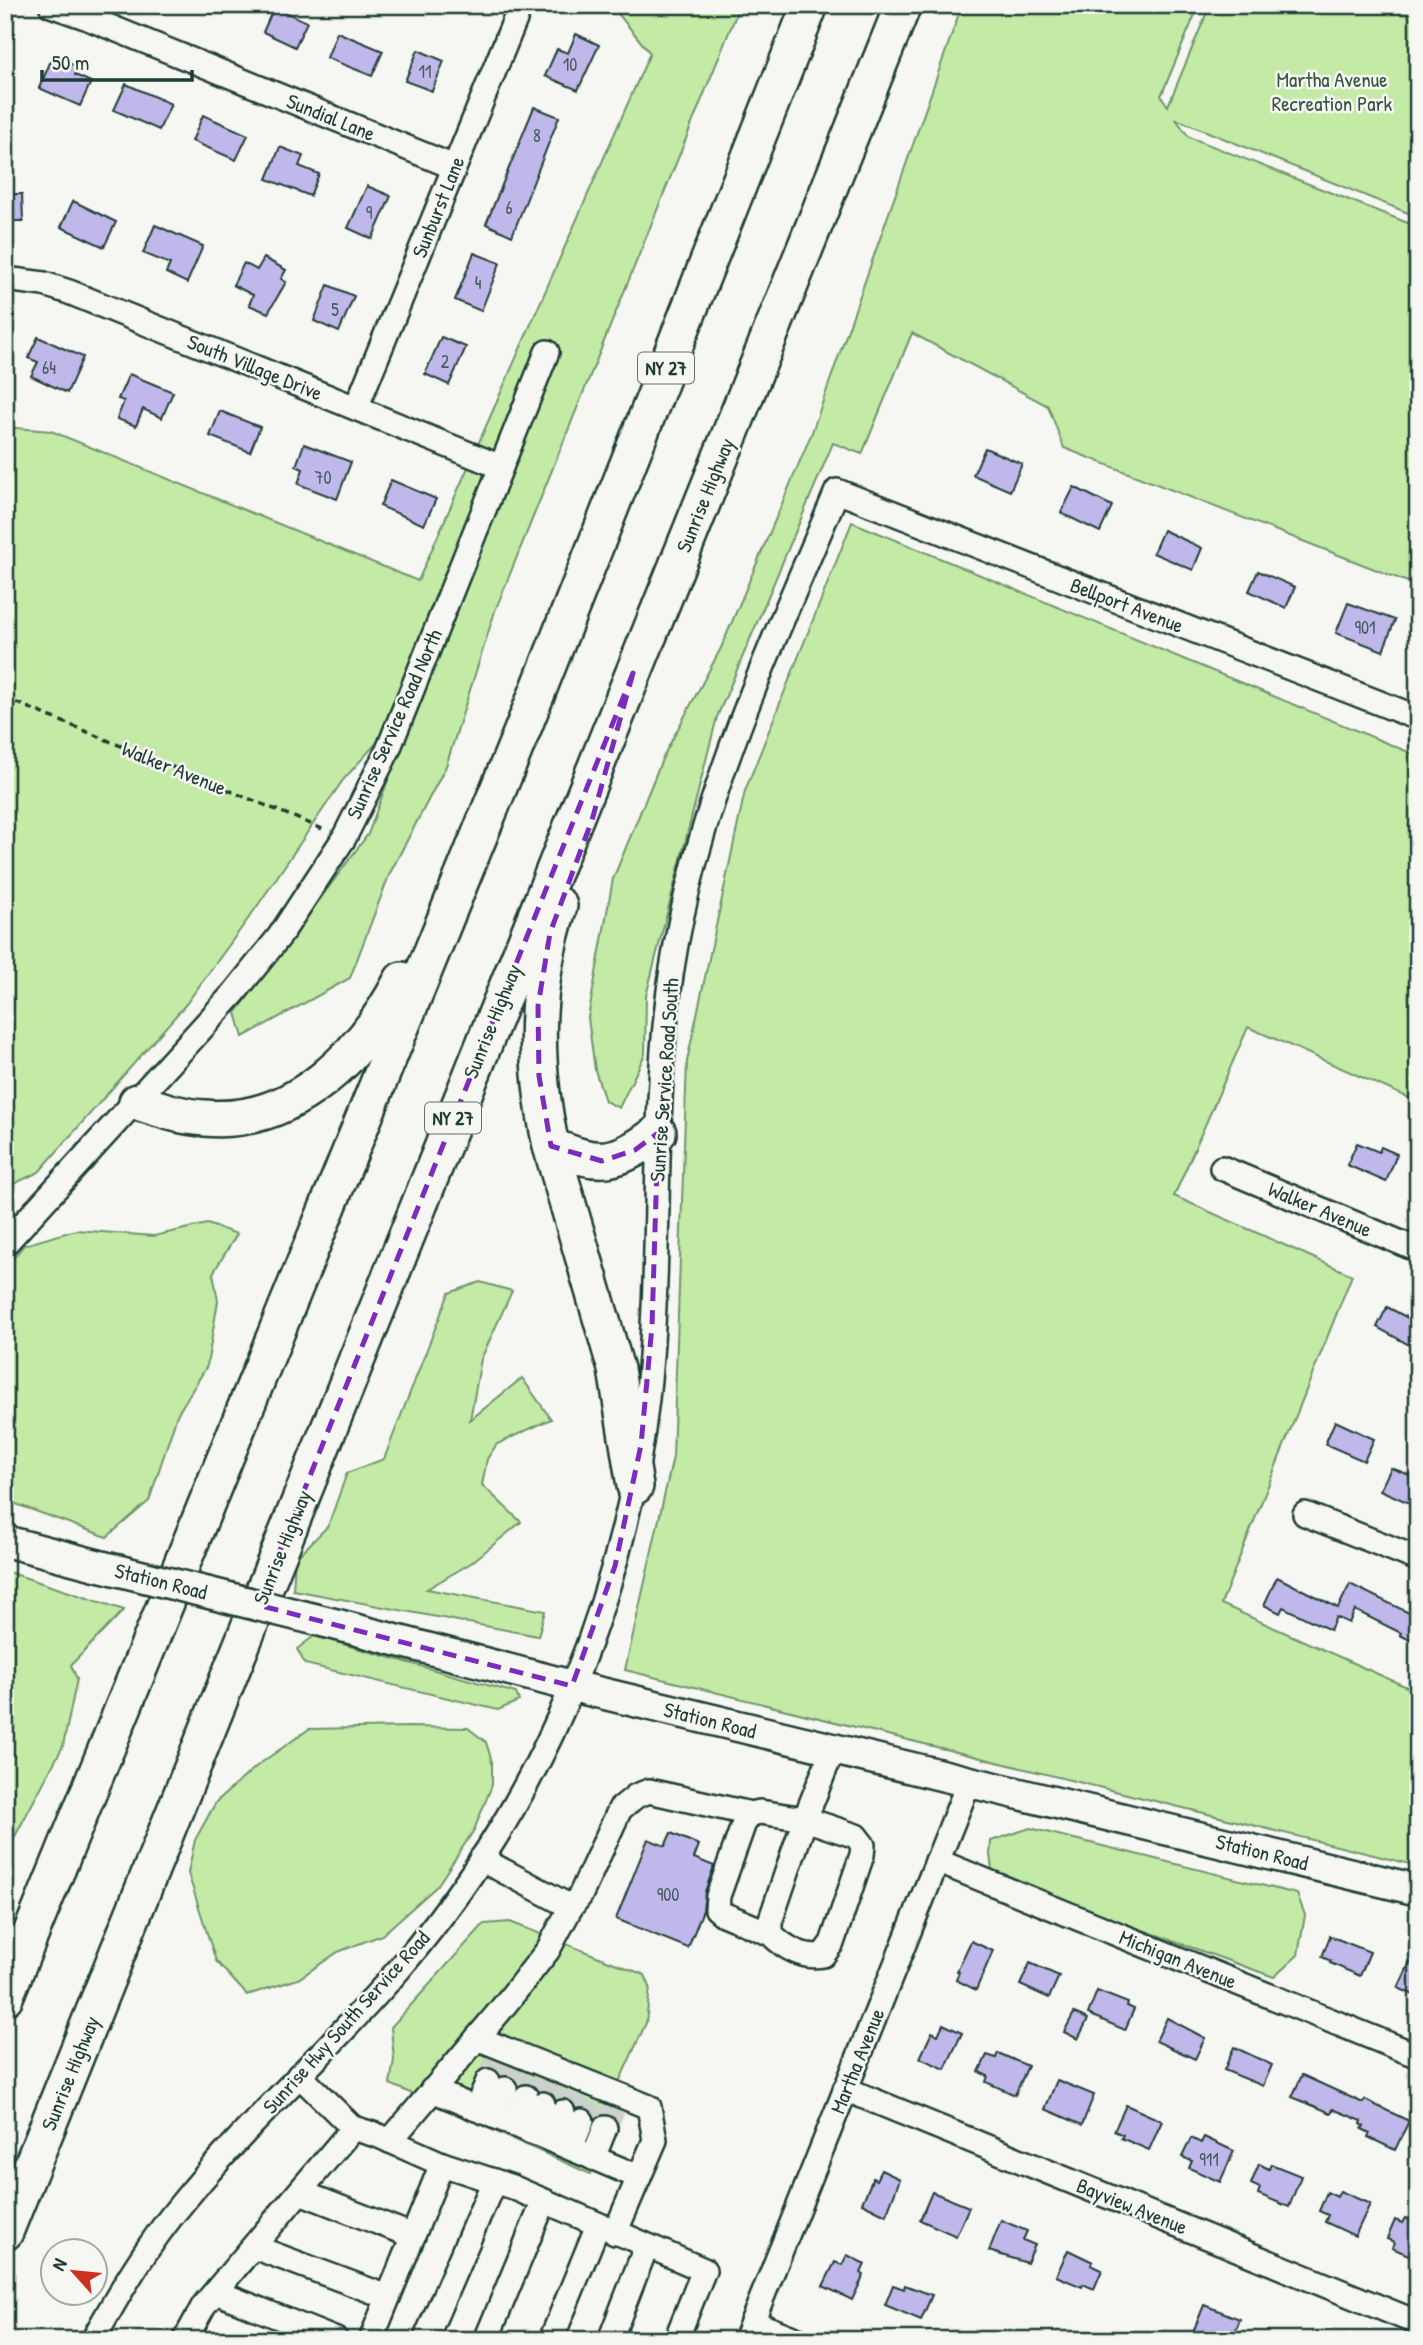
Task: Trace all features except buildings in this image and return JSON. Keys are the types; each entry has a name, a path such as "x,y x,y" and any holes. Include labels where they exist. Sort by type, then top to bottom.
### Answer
{"highway":[{"name":"NY 27","path":"5,1997 522,731 810,5"},
{"name":"Sunrise Highway","path":"5,2232 903,5"},
{"path":"633,673 592,820 550,933 538,1006 537,1038 543,1110 616,1369 635,1486"},
{"path":"137,1102 189,1116 221,1119 241,1116 287,1102 310,1089 340,1065 370,1031 401,983 522,731"},
{"path":"551,1146 573,1155 603,1161 635,1150 658,1133"}],"main road":[{"name":"Station Road","path":"5,1541 572,1686 1418,1890"}],"street":[{"name":"Sundial Lane","path":"51,5 454,167"},
{"name":"Sunburst Lane","path":"356,408 521,5"},
{"name":"South Village Drive","path":"5,279 44,284 69,292 501,467"},
{"name":"Sunrise Service Road North","path":"5,1244 234,993 279,937 344,838 388,750 547,352"},
{"name":"Bellport Avenue","path":"837,491 1416,713"},
{"name":"Sunrise Service Road South","path":"572,1686 611,1577 635,1486 648,1394 661,1062 668,994 688,887 704,830 744,713 837,491"},
{"name":"Walker Avenue","path":"1222,1168 1418,1250"},
{"path":"1305,1514 1418,1559"},
{"name":"Sunrise Hwy South Service Road","path":"93,2340 159,2231 208,2172 348,2026 435,1925 481,1859 527,1782 572,1686"},
{"path":"771,1934 771,1919 805,1819 833,1749"},
{"name":"Martha Avenue","path":"748,2331 969,1782"},
{"path":"390,2141 548,1950 571,1907 580,1896 620,1809 636,1796 649,1791 751,1814 760,1812 805,1819 856,1836 863,1845 862,1855 832,1943 823,1955 812,1958 782,1945 771,1934 717,1909 718,1896 744,1823 751,1814"},
{"path":"481,1859 571,1907"},
{"name":"Michigan Avenue","path":"937,1861 1418,2056"},
{"path":"477,2038 542,2082 620,2114 649,2107 655,2140 639,2177 606,2229 551,2340"},
{"path":"299,2075 353,2128 442,2164 494,2181 704,2270 676,2340"},
{"path":"523,2128 542,2082"},
{"path":"523,2128 542,2082"},
{"path":"523,2128 542,2082"},
{"name":"Bayview Avenue","path":"845,2089 1418,2323"},
{"path":"432,2090 639,2177"},
{"path":"601,2161 620,2114"},
{"path":"185,2340 204,2305 353,2128"},
{"path":"374,2339 388,2297 442,2164"},
{"path":"425,2340 494,2181"},
{"path":"300,2192 413,2236"},
{"path":"486,2340 544,2202"},
{"path":"254,2247 388,2297"},
{"path":"610,2340 646,2247"},
{"path":"216,2292 336,2340"},
{"path":"748,2331 798,2340"}],"path":[{"name":"Walker Avenue","path":"5,698 344,838"}],"highlighted area":[{"path":"633,673 592,820 550,933 538,1006 539,1076 551,1146 602,1161 635,1150 658,1133 652,1326 641,1445 615,1566 572,1686 258,1605"}],"green space":[{"path":"611,5 740,5 495,611 446,766 390,873 350,978 243,1037 236,1013 368,834 419,696 343,780 256,908 186,1004 39,1172 5,1188 5,427 51,431 418,581 650,53"},
{"name":"Martha Avenue Recreation Park","path":"962,5 1199,5 1161,96 1168,106 1210,5 1418,5 1418,217 1176,119 1189,137 1418,227 1418,586 1064,448 1048,406 912,333 862,454 833,443 717,717 646,996 645,1054 619,1108 605,1101 595,1070 588,1018 613,879 663,757 721,648 811,435"},
{"path":"852,522 1418,756 1418,1102 1248,1027 1174,1196 1352,1275 1221,1604 1418,1692 1418,1866 625,1670 673,1457 687,1061 745,791"},
{"path":"207,1224 237,1234 213,1273 218,1301 207,1366 177,1415 149,1501 107,1537 5,1500 5,1269 24,1245 76,1230 154,1236"},
{"path":"480,1282 512,1291 481,1359 470,1420 522,1378 551,1419 497,1444 487,1459 482,1485 521,1522 471,1563 427,1589 545,1611 538,1636 293,1590 295,1559 328,1526 347,1473 384,1459 449,1293"},
{"path":"5,1571 124,1610 71,1665 77,1679 63,1746 5,1855"},
{"path":"314,1636 516,1693 519,1701 498,1710 305,1664 297,1649"},
{"path":"468,1728 486,1742 492,1762 492,1785 474,1830 437,1886 382,1935 338,1952 298,1979 247,1995 216,1961 188,1873 195,1840 216,1802 258,1765 309,1729"},
{"path":"1030,1828 1297,1894 1305,1915 1298,1955 1274,1977 993,1876 991,1841"},
{"path":"510,1922 645,1975 650,1987 646,2023 619,2082 590,2174 390,2084 394,2060 391,2027 484,1924"}],"tunnel":[{"path":"488,2081 496,2061"},
{"path":"505,2089 513,2068"},
{"path":"526,2097 534,2077"},
{"path":"543,2104 551,2083"},
{"path":"563,2112 571,2092"},
{"path":"582,2121 591,2101"},
{"path":"605,2128 614,2108"}]}
